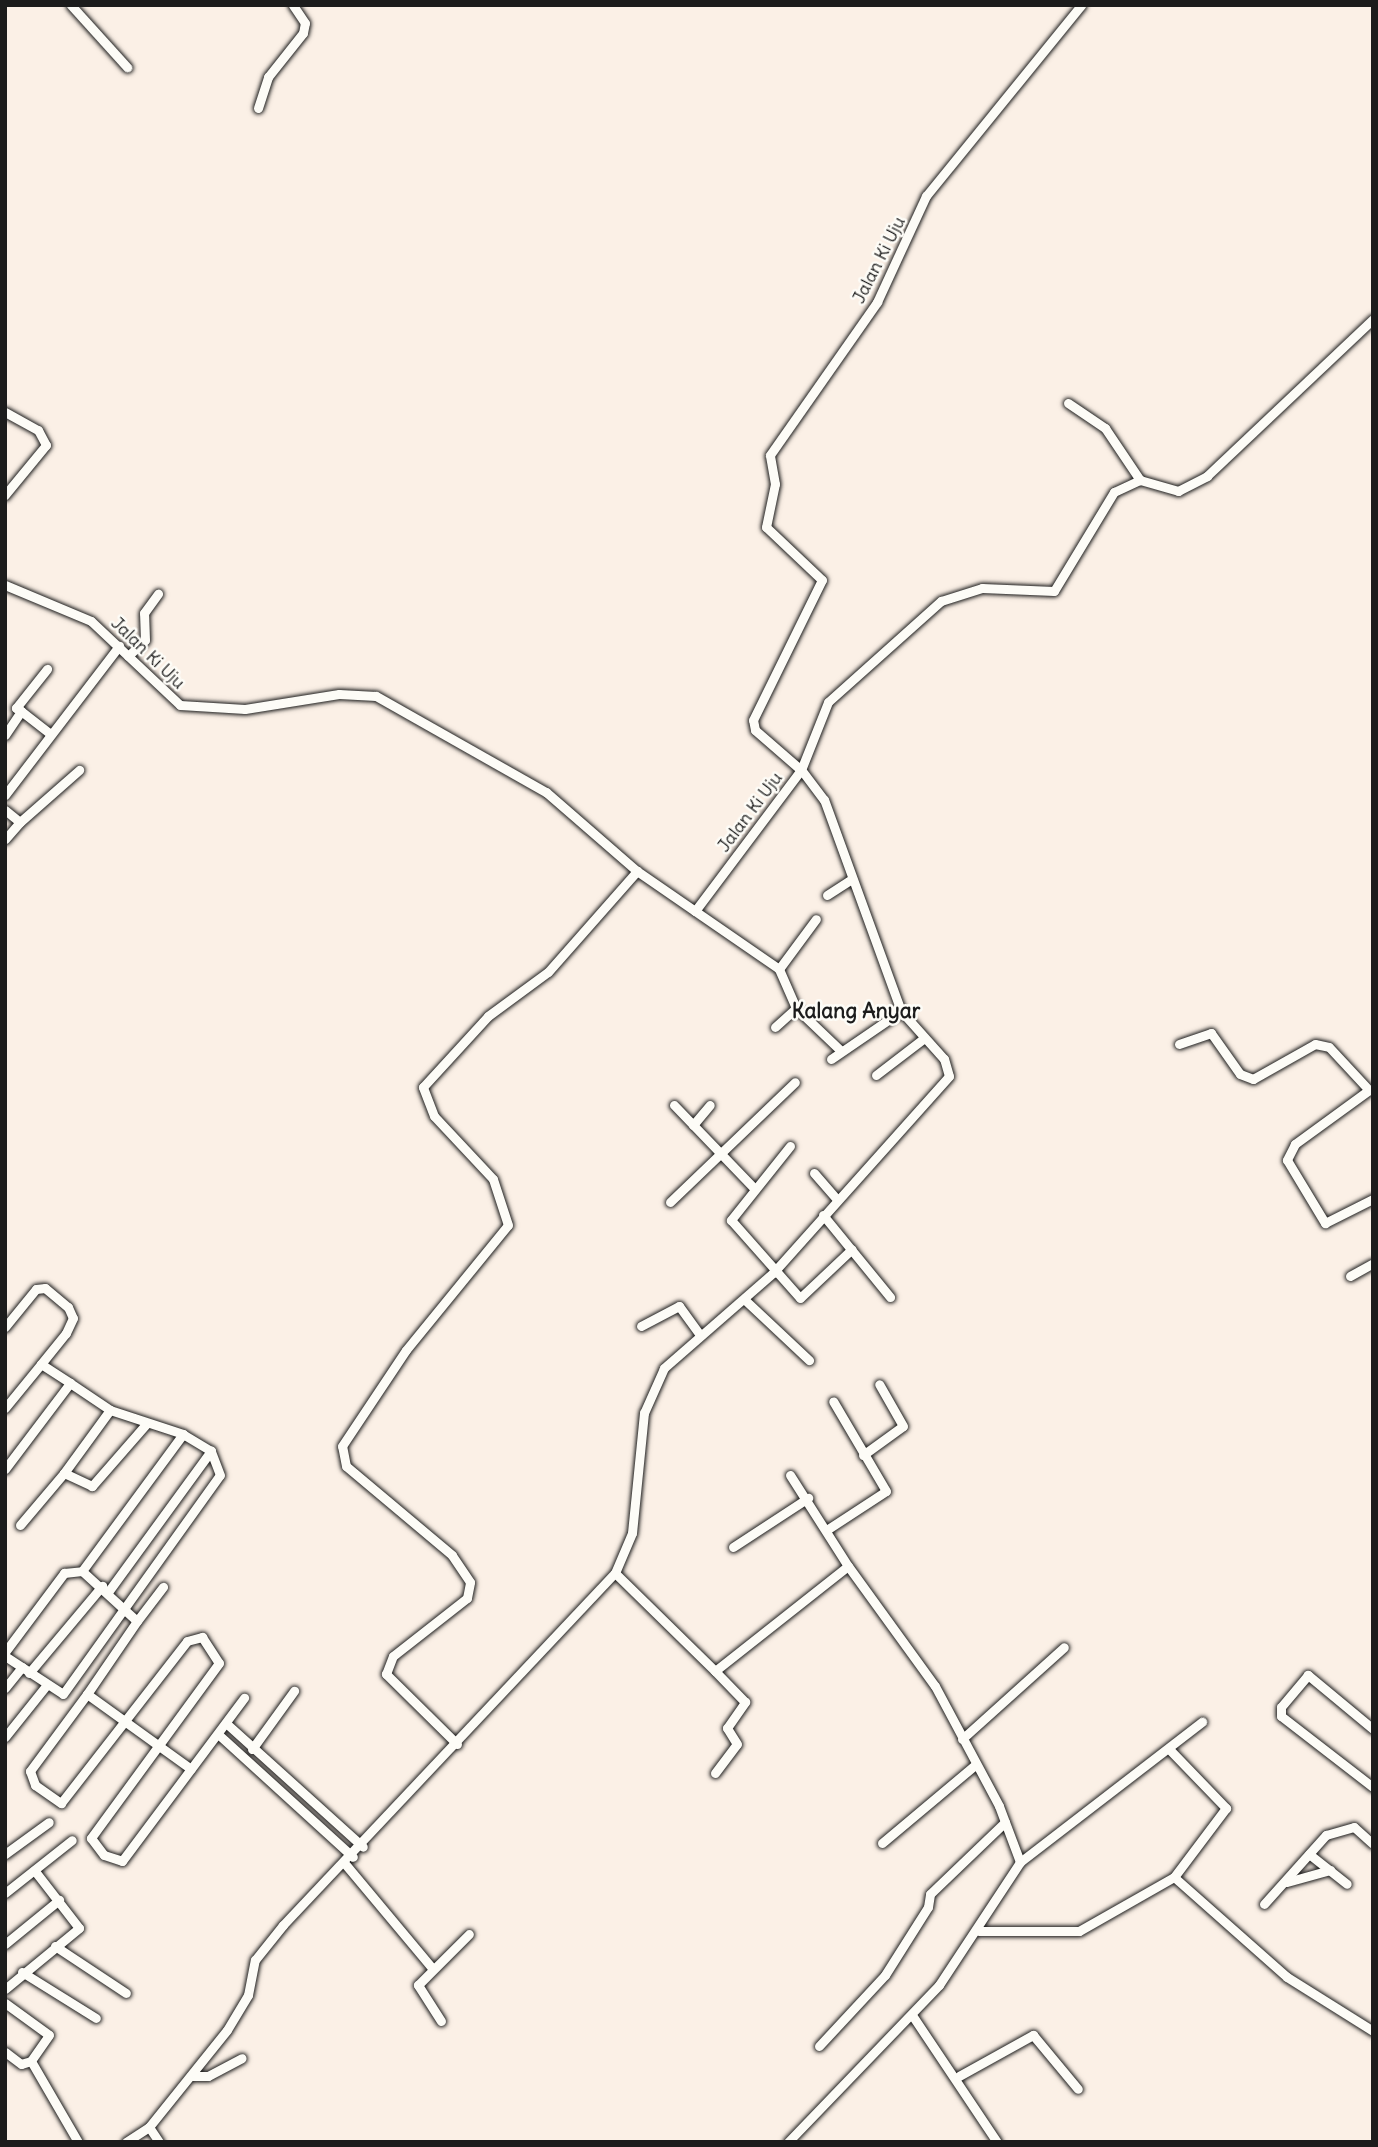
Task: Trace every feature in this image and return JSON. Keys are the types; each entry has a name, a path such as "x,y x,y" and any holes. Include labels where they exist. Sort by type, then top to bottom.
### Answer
{"street":[{"path":"71,5 127,66"},
{"path":"258,108 268,77 303,33 305,23 293,5"},
{"name":"Jalan Ki Uju","path":"5,585 91,621 180,705 257,708 360,693 384,700 546,792 637,871 695,911 801,770 755,730 753,720 822,580 766,527 775,484 770,455 877,302 926,196 1081,5"},
{"path":"1068,404 1105,428 1139,480 1178,491 1207,476 1373,319"},
{"path":"5,412 38,430 46,445 5,495"},
{"path":"126,2142 149,2127 239,2014 255,1960 363,1847 615,1573 632,1533 644,1412 664,1368 774,1273 836,1198 948,1076 944,1059 923,1039 901,1011 880,940 852,879 824,800 801,770 828,702 904,629 941,601 968,591 1054,591 1114,492 1139,480"},
{"path":"128,656 145,640 144,613 158,594"},
{"path":"5,795 120,646"},
{"path":"47,669 16,708 50,734"},
{"path":"5,735 21,711"},
{"path":"5,839 20,822 79,770"},
{"path":"5,810 20,822"},
{"path":"457,1744 386,1674 393,1656 467,1598 470,1582 452,1555 346,1466 342,1446 406,1350 508,1225 493,1179 434,1116 423,1087 488,1016 548,972 637,871"},
{"path":"827,895 852,879"},
{"path":"695,911 779,969 796,1008 841,1051"},
{"path":"779,969 816,919"},
{"path":"775,1027 796,1008"},
{"path":"831,1059 901,1011"},
{"path":"1179,1044 1212,1033 1240,1074 1253,1079 1315,1044 1329,1047 1369,1090 1295,1144 1287,1160 1325,1223 1373,1199"},
{"path":"876,1075 923,1039"},
{"path":"670,1202 718,1151 737,1133 750,1131 796,1082"},
{"path":"694,1125 710,1104"},
{"path":"674,1105 754,1188"},
{"path":"790,1146 731,1220 774,1273 803,1298 852,1249"},
{"path":"814,1173 836,1198"},
{"path":"822,1215 890,1297"},
{"path":"1350,1276 1373,1264"},
{"path":"5,1327 36,1289 45,1288 68,1307 73,1318 66,1333 5,1408"},
{"path":"745,1300 809,1360"},
{"path":"641,1326 680,1307 700,1335"},
{"path":"41,1364 110,1410 183,1434 211,1451 220,1475 128,1609 63,1694 45,1687 5,1654 64,1573 82,1571 128,1609 137,1621"},
{"path":"5,1469 70,1383"},
{"path":"863,1455 903,1426 879,1384"},
{"path":"828,1529 886,1494 833,1401"},
{"path":"20,1525 64,1473 110,1410"},
{"path":"64,1473 92,1486 147,1423"},
{"path":"82,1571 183,1434"},
{"path":"5,1688 105,1589 211,1451"},
{"path":"790,1475 828,1529 848,1566 911,1648 1005,1822 1020,1862"},
{"path":"733,1547 808,1498"},
{"path":"715,1671 848,1566"},
{"path":"615,1573 745,1702 728,1725 737,1744 715,1773"},
{"path":"163,1587 33,1764 29,1777 43,1791 67,1802 125,1720 187,1641 202,1637 219,1668 92,1838 104,1855 124,1861 244,1698"},
{"path":"962,1739 1064,1647"},
{"path":"1372,1785 1281,1716 1281,1707 1308,1675 1373,1729"},
{"path":"5,1737 45,1687"},
{"path":"252,1749 294,1691"},
{"path":"87,1694 191,1769"},
{"path":"789,2142 912,2015 979,1931 1020,1862 1116,1782 1170,1750 1202,1722"},
{"path":"227,1724 363,1847"},
{"path":"219,1735 353,1857"},
{"path":"979,1931 1079,1931 1174,1877 1226,1808 1170,1750"},
{"path":"882,1843 975,1765"},
{"path":"5,1854 49,1822"},
{"path":"819,2046 885,1975 928,1907 930,1894 1005,1822"},
{"path":"1264,1904 1326,1835 1354,1827 1373,1844"},
{"path":"5,1893 72,1840"},
{"path":"1309,1854 1347,1884"},
{"path":"346,1865 432,1968"},
{"path":"5,1989 79,1926 34,1870"},
{"path":"1285,1882 1330,1870"},
{"path":"1174,1877 1287,1977 1373,2031"},
{"path":"5,1944 59,1900"},
{"path":"441,2021 418,1985 468,1934"},
{"path":"55,1946 126,1993"},
{"path":"22,1972 96,2018"},
{"path":"5,2003 49,2035 31,2061 22,2064 5,2052"},
{"path":"912,2015 959,2077 997,2142"},
{"path":"959,2077 1032,2035 1078,2089"},
{"path":"191,2076 208,2076 242,2058"},
{"path":"31,2061 78,2142"},
{"path":"149,2127 159,2142"}],"district":[{"name":"Kalang Anyar","path":"856,1011"}]}
